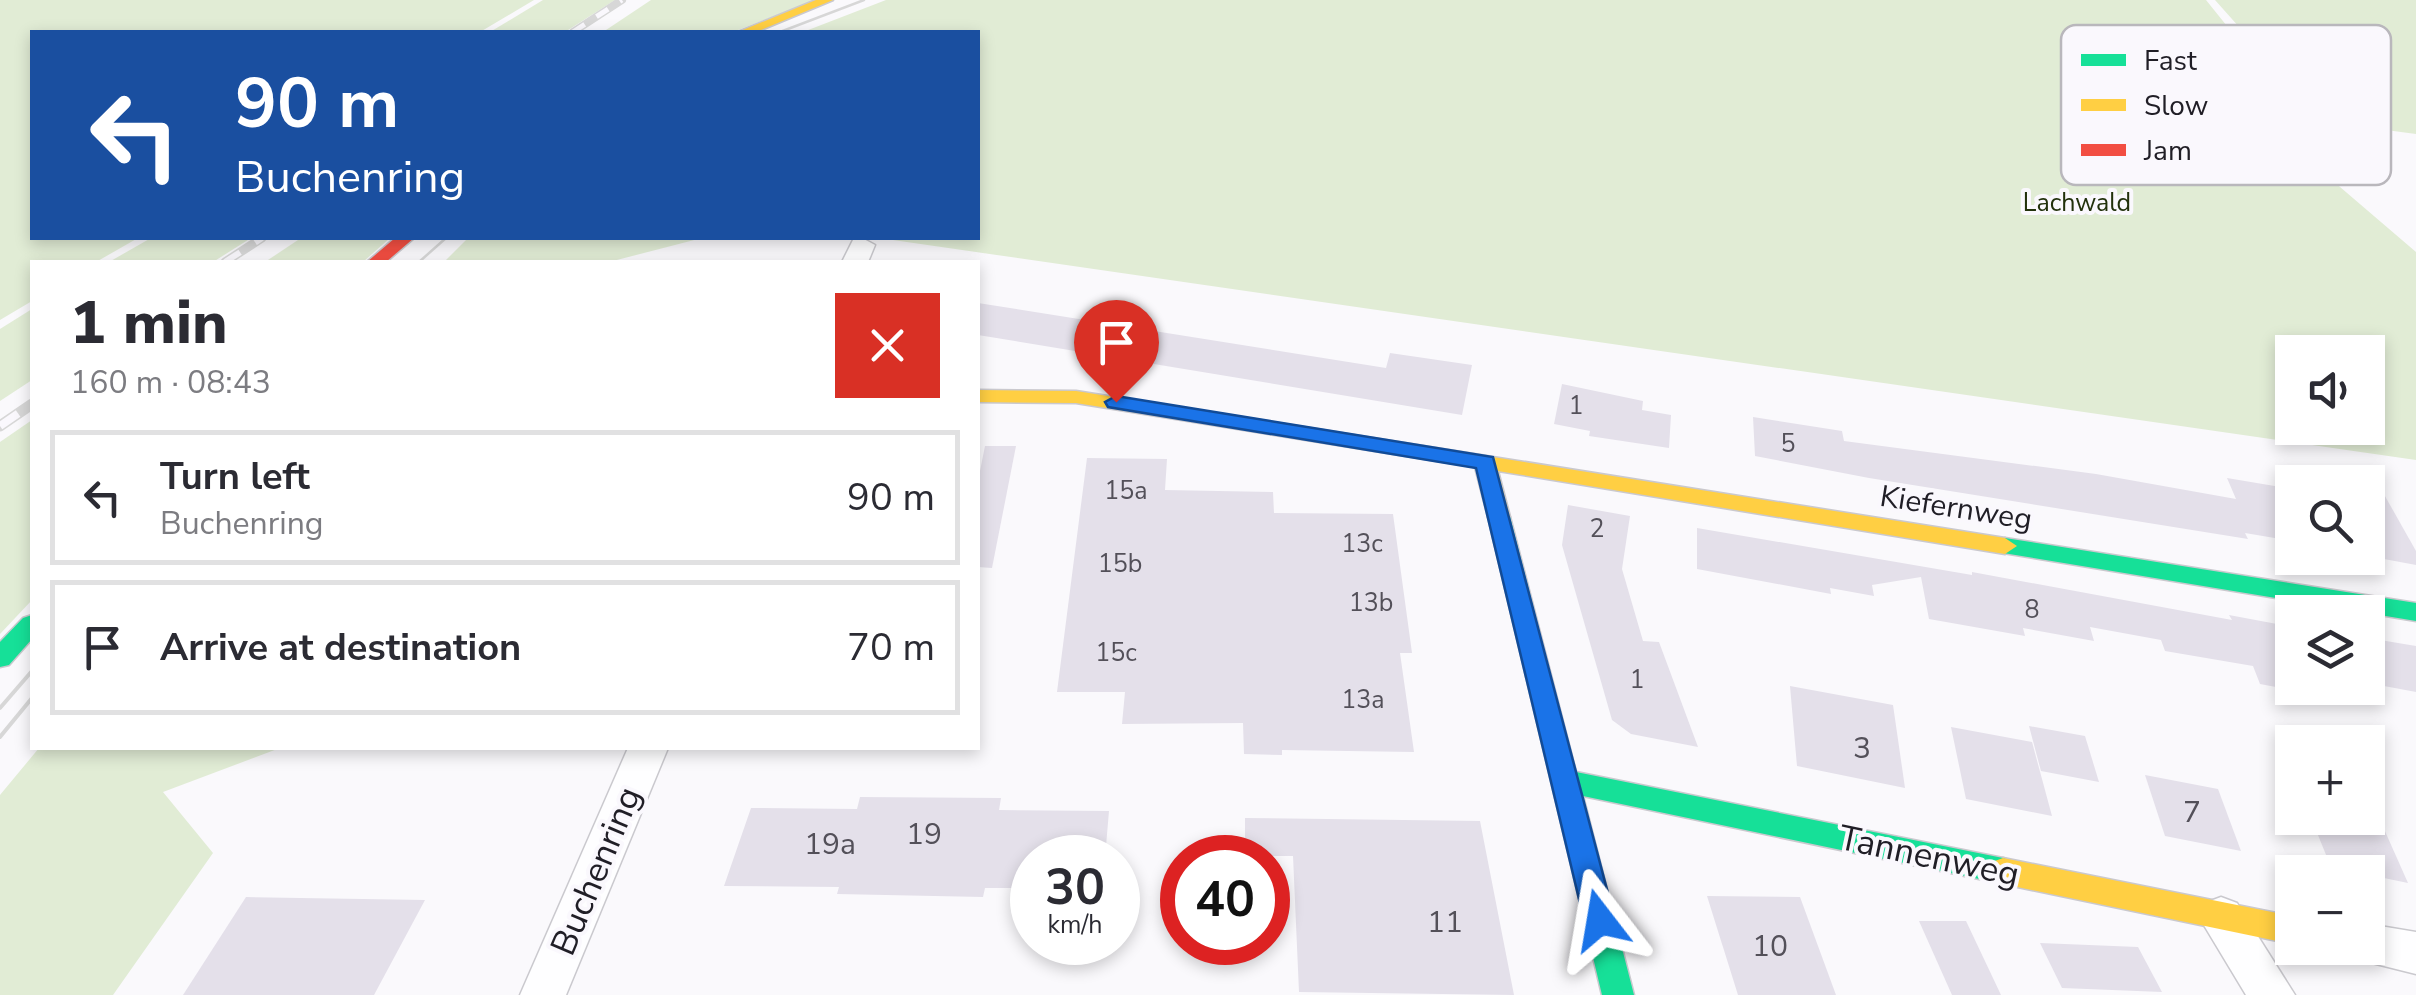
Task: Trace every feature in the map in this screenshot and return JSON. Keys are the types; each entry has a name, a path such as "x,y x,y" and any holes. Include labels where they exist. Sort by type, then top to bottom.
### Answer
{"street":[{"path":"750,30 827,0"},
{"path":"378,260 403,240"},
{"path":"980,396 1076,396 1486,462 1618,995"},
{"name":"Kiefernweg","path":"1486,462 2416,612"},
{"path":"0,658 30,626"},
{"name":"Buchenring","path":"543,995 647,750"},
{"name":"Tannenweg","path":"1566,781 2275,927"},
{"path":"2221,917 2272,995"},
{"path":"2385,948 2416,954"}],"green space":[{"path":"0,0 534,0 483,30 30,30 30,240 134,240 100,260 30,260 30,302 0,320"},
{"path":"543,0 615,0 568,30 493,30"},
{"path":"651,0 815,0 738,30 606,30"},
{"name":"Lachwald","path":"886,0 2206,0 2226,25 2061,25 2061,185 2338,185 2416,252 2416,460 2312,445 2385,445 2385,335 2275,335 2275,440 893,240 980,240 980,30 808,30"},
{"path":"2215,0 2416,0 2416,134 2391,131 2391,25 2237,25"},
{"path":"148,240 248,240 216,260 112,260"},
{"path":"298,240 388,240 365,260 268,260"},
{"path":"466,240 694,240 617,260 446,260"},
{"path":"30,310 30,381 0,401 0,329"},
{"path":"30,421 30,602 0,634 0,442"},
{"path":"37,750 275,750 163,792 213,853 113,995 0,995 0,795"}],"building":[{"path":"980,303 1386,368 1390,353 1472,365 1462,415 980,335"},
{"path":"1562,384 1643,401 1642,410 1671,415 1669,448 1589,436 1590,431 1554,424"},
{"path":"1753,417 1842,431 1844,441 2096,474 2236,499 2227,478 2275,486 2275,538 2245,533 2248,539 1755,456"},
{"path":"985,446 1016,446 992,568 980,567 980,471"},
{"path":"1087,458 1167,459 1165,490 1273,492 1274,513 1393,514 1412,653 1400,653 1414,752 1282,750 1282,755 1244,754 1243,723 1122,724 1125,692 1057,692"},
{"path":"2385,496 2416,551 2416,565 2385,559"},
{"path":"1568,505 1630,516 1622,569 1643,641 1659,642 1698,747 1631,734 1612,720 1562,545"},
{"path":"1697,528 1972,572 2232,620 2229,615 2275,624 2275,687 2260,684 2253,666 2165,651 2161,640 2090,627 2094,641 2023,628 2025,636 1929,619 1921,577 1872,585 1874,596 1830,588 1831,594 1697,569"},
{"path":"2385,641 2416,646 2416,692 2385,686"},
{"path":"1790,686 1893,705 1905,788 1797,766"},
{"path":"2029,726 2085,736 2099,782 2041,771"},
{"path":"1951,727 2032,742 2052,816 1966,799"},
{"path":"2145,775 2218,789 2241,851 2165,836"},
{"path":"860,797 1001,798 999,810 1109,811 1107,835 1010,835 1010,888 985,888 983,897 837,894 839,887 724,886 751,808 857,809"},
{"path":"1245,818 1480,821 1514,995 1299,992 1290,835 1245,835"},
{"path":"2385,831 2408,883 2385,878 2385,855 2326,855 2318,835 2385,835"},
{"path":"1707,896 1800,897 1836,995 1738,995"},
{"path":"246,897 425,900 374,995 183,995"},
{"path":"1919,921 1966,921 2001,995 1952,995"},
{"path":"2040,943 2138,947 2162,992 2062,988"}],"tram line":[{"path":"785,30 864,0"},
{"path":"421,260 444,240"},
{"path":"0,708 30,673"},
{"path":"0,737 30,700"}],"railway":[{"path":"576,30 622,0"},
{"path":"228,260 259,240"},
{"path":"0,426 30,405"}],"traffic: fast":[{"path":"1499,517 1618,995"},
{"path":"2005,546 2416,612"},
{"path":"0,658 30,626"},
{"path":"1566,781 2003,871"}],"traffic: slow":[{"path":"750,30 827,0"},
{"path":"980,396 1076,397 1485,462 1499,517"},
{"path":"1485,462 2005,546"},
{"path":"2003,871 2275,927"}],"traffic: jam":[{"path":"378,260 403,240"}],"route":[{"path":"1116,402 1486,462 1600,920"}]}
